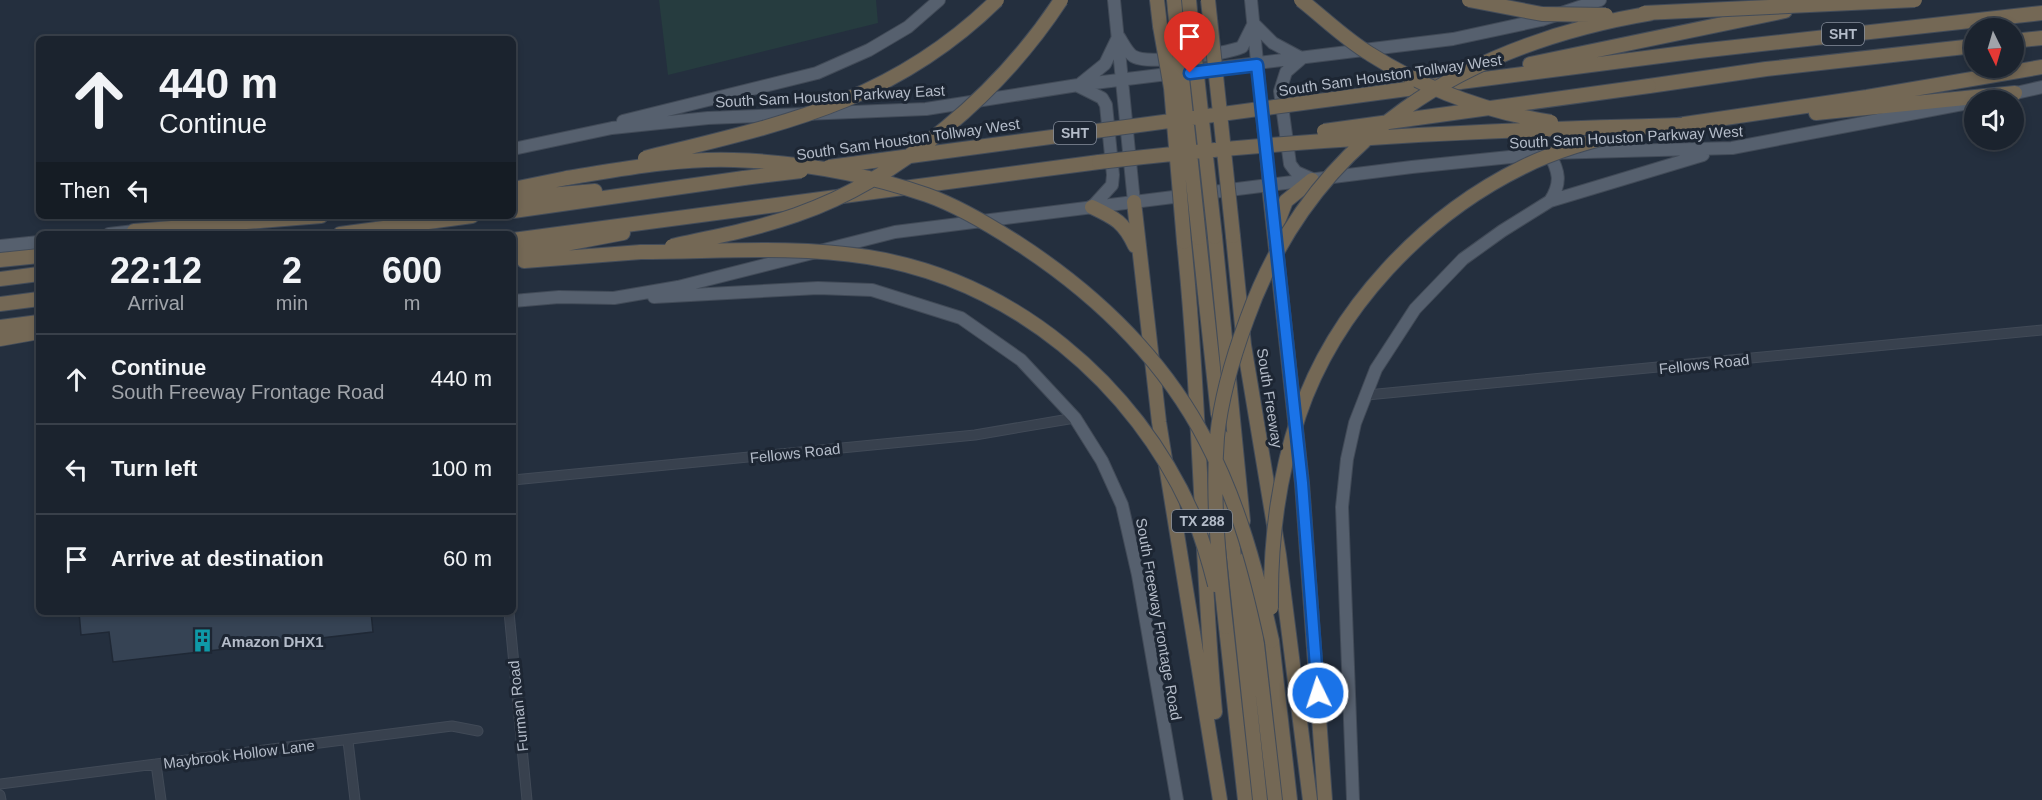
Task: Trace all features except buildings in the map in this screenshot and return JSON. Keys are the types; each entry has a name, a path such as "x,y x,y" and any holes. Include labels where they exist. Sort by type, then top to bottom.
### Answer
{"highway":[{"path":"567,178 775,126 850,100 914,67 974,23 997,0"},
{"path":"640,252 730,234 796,215 826,202 902,161 968,108 1034,39 1061,0"},
{"name":"TX 288","path":"1157,0 1171,88 1194,364 1207,630 1221,800"},
{"path":"1174,0 1260,800"},
{"path":"1189,0 1241,506 1275,800"},
{"name":"South Freeway","path":"1208,0 1244,345 1280,555 1310,800"},
{"path":"1301,0 1370,54 1409,76 1476,106 1543,121 1640,130"},
{"path":"1469,0 1542,14 1586,16 1915,0"},
{"path":"1407,89 1642,42 1755,16 1843,0"},
{"path":"1245,800 1218,552 1216,466 1218,436 1227,384 1240,336 1268,267 1310,200 1360,143 1417,99 1452,78 1503,54 1600,22 1652,13"},
{"name":"South Sam Houston Tollway West","path":"744,178 1645,57 2042,13"},
{"path":"2024,40 2042,38"},
{"name":"SHT","path":"516,240 1099,162 1766,69 1964,46"},
{"path":"1272,641 1272,544 1282,481 1299,415 1333,345 1358,306 1392,266 1424,234 1488,187 1523,166 1606,137 2042,67"},
{"path":"1099,162 1208,149 1319,140 1496,130 1682,125 1964,98"},
{"path":"516,188 645,165 691,160 769,161 880,181 928,195 996,229 1048,262 1119,321 1158,368 1206,441 1250,548 1272,641 1290,800"},
{"path":"516,198 744,178"},
{"name":"SHT","path":"516,211 744,178"},
{"path":"1275,229 1287,201 1312,180"},
{"path":"1269,185 1304,505 1325,800"},
{"path":"1134,202 1159,422 1221,800"},
{"path":"1092,207 1119,221 1127,230 1141,260"},
{"path":"516,253 735,211"},
{"path":"134,231 284,219"},
{"path":"217,231 307,219"},
{"path":"362,231 450,219"},
{"path":"516,262 640,252 782,251 868,257 907,266 957,282 999,303 1041,328 1081,360 1113,390 1151,440 1193,516 1204,545 1226,627"},
{"path":"0,260 36,256"},
{"path":"0,279 36,274"},
{"path":"0,304 36,299"},
{"path":"0,327 36,322"},
{"path":"0,339 36,334"}],"main road":[{"path":"612,128 626,120 817,73 869,50 908,27 939,0"},
{"path":"516,301 559,297 614,297 678,287 895,232 1134,202 1114,0"},
{"path":"1251,0 1269,185"},
{"path":"1257,65 1453,39 1540,20 1600,0"},
{"path":"1118,36 1132,56 1146,61 1158,60 1228,53 1242,47 1254,24"},
{"path":"1254,24 1273,44 1302,59"},
{"path":"1092,207 1112,185 1113,174 1106,105 1102,98 1078,85 1105,64 1118,36"},
{"path":"1302,59 1286,72 1280,91 1290,164 1296,172 1312,180"},
{"name":"South Sam Houston Parkway East","path":"516,148 612,128 708,118 926,109 1078,85 1257,65"},
{"path":"2024,91 2042,87"},
{"name":"South Sam Houston Parkway West","path":"1134,202 1550,153 1732,148 1854,127 1964,104"},
{"path":"1353,800 1342,507 1351,442 1376,369 1415,309 1463,259 1550,201 1698,156 1732,148"},
{"path":"1550,153 1558,171 1559,181 1550,201"},
{"path":"134,231 199,219"},
{"path":"0,246 36,242"},
{"name":"South Freeway Frontage Road","path":"614,297 699,296 818,288 872,290 962,318 1021,360 1075,418 1102,461 1122,505 1128,524 1177,800"}],"street":[{"name":"Fellows Road","path":"1367,395 2042,330"},
{"name":"Fellows Road","path":"516,480 975,435 1075,418"},
{"name":"Furman Road","path":"509,615 527,800"},
{"name":"Maybrook Hollow Lane","path":"0,784 452,726 478,731"},
{"path":"348,741 355,800"},
{"path":"156,764 161,800"},
{"path":"0,795 1,800"}],"green space":[{"path":"659,0 876,0 878,23 668,75"}],"place":[{"name":"Amazon DHX1","path":"203,641"}],"route":[{"path":"1190,73 1257,65 1302,483 1318,693"}]}
